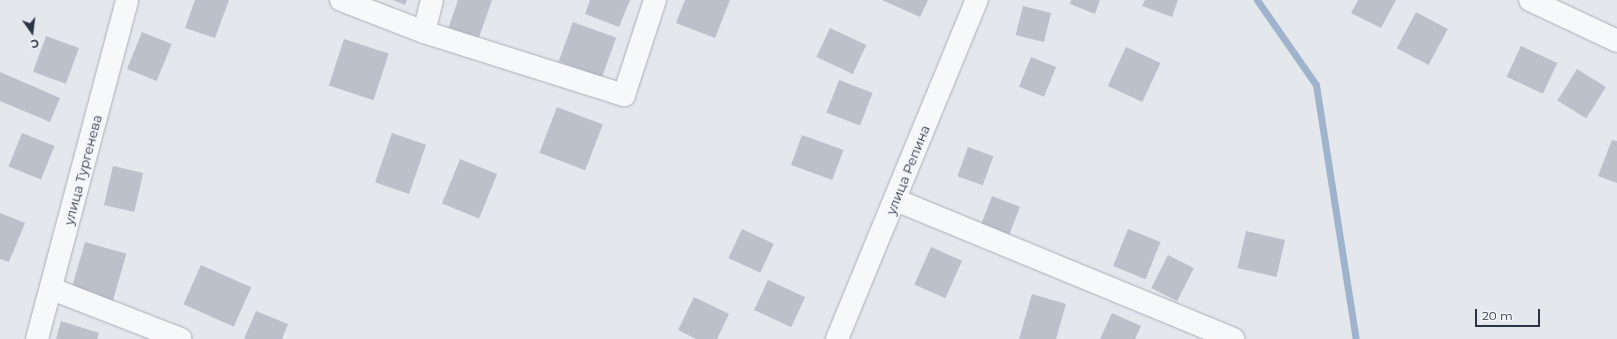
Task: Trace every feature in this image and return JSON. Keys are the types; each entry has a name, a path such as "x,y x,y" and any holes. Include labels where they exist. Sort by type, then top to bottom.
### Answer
{"street":[{"name":"улица Тургенева","path":"37,339 52,289 127,0"},
{"path":"341,0 424,32 624,95 654,0"},
{"path":"424,32 432,0"},
{"name":"улица Репина","path":"837,339 896,200 977,0"},
{"path":"1530,0 1617,41"},
{"path":"896,200 1234,339"},
{"path":"52,289 180,339"}],"building":[{"path":"195,0 229,0 215,38 185,28"},
{"path":"393,0 407,0 405,5"},
{"path":"458,0 492,0 477,43 447,32"},
{"path":"590,0 630,0 619,27 585,14"},
{"path":"685,0 730,0 715,38 676,23"},
{"path":"882,0 928,0 920,17"},
{"path":"1071,0 1100,0 1095,14 1070,4"},
{"path":"1145,0 1178,0 1172,17 1142,6"},
{"path":"1358,0 1396,0 1381,28 1351,13"},
{"path":"1023,6 1051,13 1044,42 1016,35"},
{"path":"1416,12 1448,29 1429,65 1397,48"},
{"path":"573,22 616,38 602,77 559,61"},
{"path":"830,28 866,45 853,74 816,57"},
{"path":"142,32 172,44 157,81 127,69"},
{"path":"46,36 79,48 66,84 33,72"},
{"path":"344,39 389,54 374,100 329,86"},
{"path":"1521,46 1557,63 1543,94 1507,77"},
{"path":"1126,47 1160,63 1142,102 1108,86"},
{"path":"1031,57 1056,67 1044,97 1019,87"},
{"path":"1577,69 1606,87 1586,118 1557,100"},
{"path":"0,72 60,98 50,122 0,101"},
{"path":"839,80 873,93 860,126 826,113"},
{"path":"557,107 603,125 585,170 539,153"},
{"path":"22,133 54,146 41,179 9,166"},
{"path":"392,133 426,145 409,194 375,182"},
{"path":"802,135 843,150 832,180 791,165"},
{"path":"1612,140 1617,141 1617,183 1598,176"},
{"path":"968,147 993,156 983,185 957,176"},
{"path":"460,159 497,174 479,218 442,204"},
{"path":"113,166 143,173 134,212 104,205"},
{"path":"992,196 1020,207 1008,238 980,227"},
{"path":"0,213 25,223 9,262 0,259"},
{"path":"742,229 774,244 760,273 728,258"},
{"path":"1128,229 1160,242 1145,279 1113,266"},
{"path":"1246,231 1285,240 1276,277 1237,268"},
{"path":"85,242 126,254 113,301 71,289"},
{"path":"931,247 962,261 945,298 914,284"},
{"path":"1168,255 1194,268 1177,301 1151,288"},
{"path":"201,265 251,287 234,327 184,304"},
{"path":"768,280 805,297 791,327 754,310"},
{"path":"1032,294 1066,304 1056,339 1019,339"},
{"path":"694,297 729,314 717,339 696,339 678,330"},
{"path":"256,311 288,324 282,339 244,339"},
{"path":"1112,313 1141,326 1135,339 1100,339"},
{"path":"61,321 99,333 97,339 56,339"}],"waterway":[{"path":"1257,0 1316,85 1356,339"}]}
